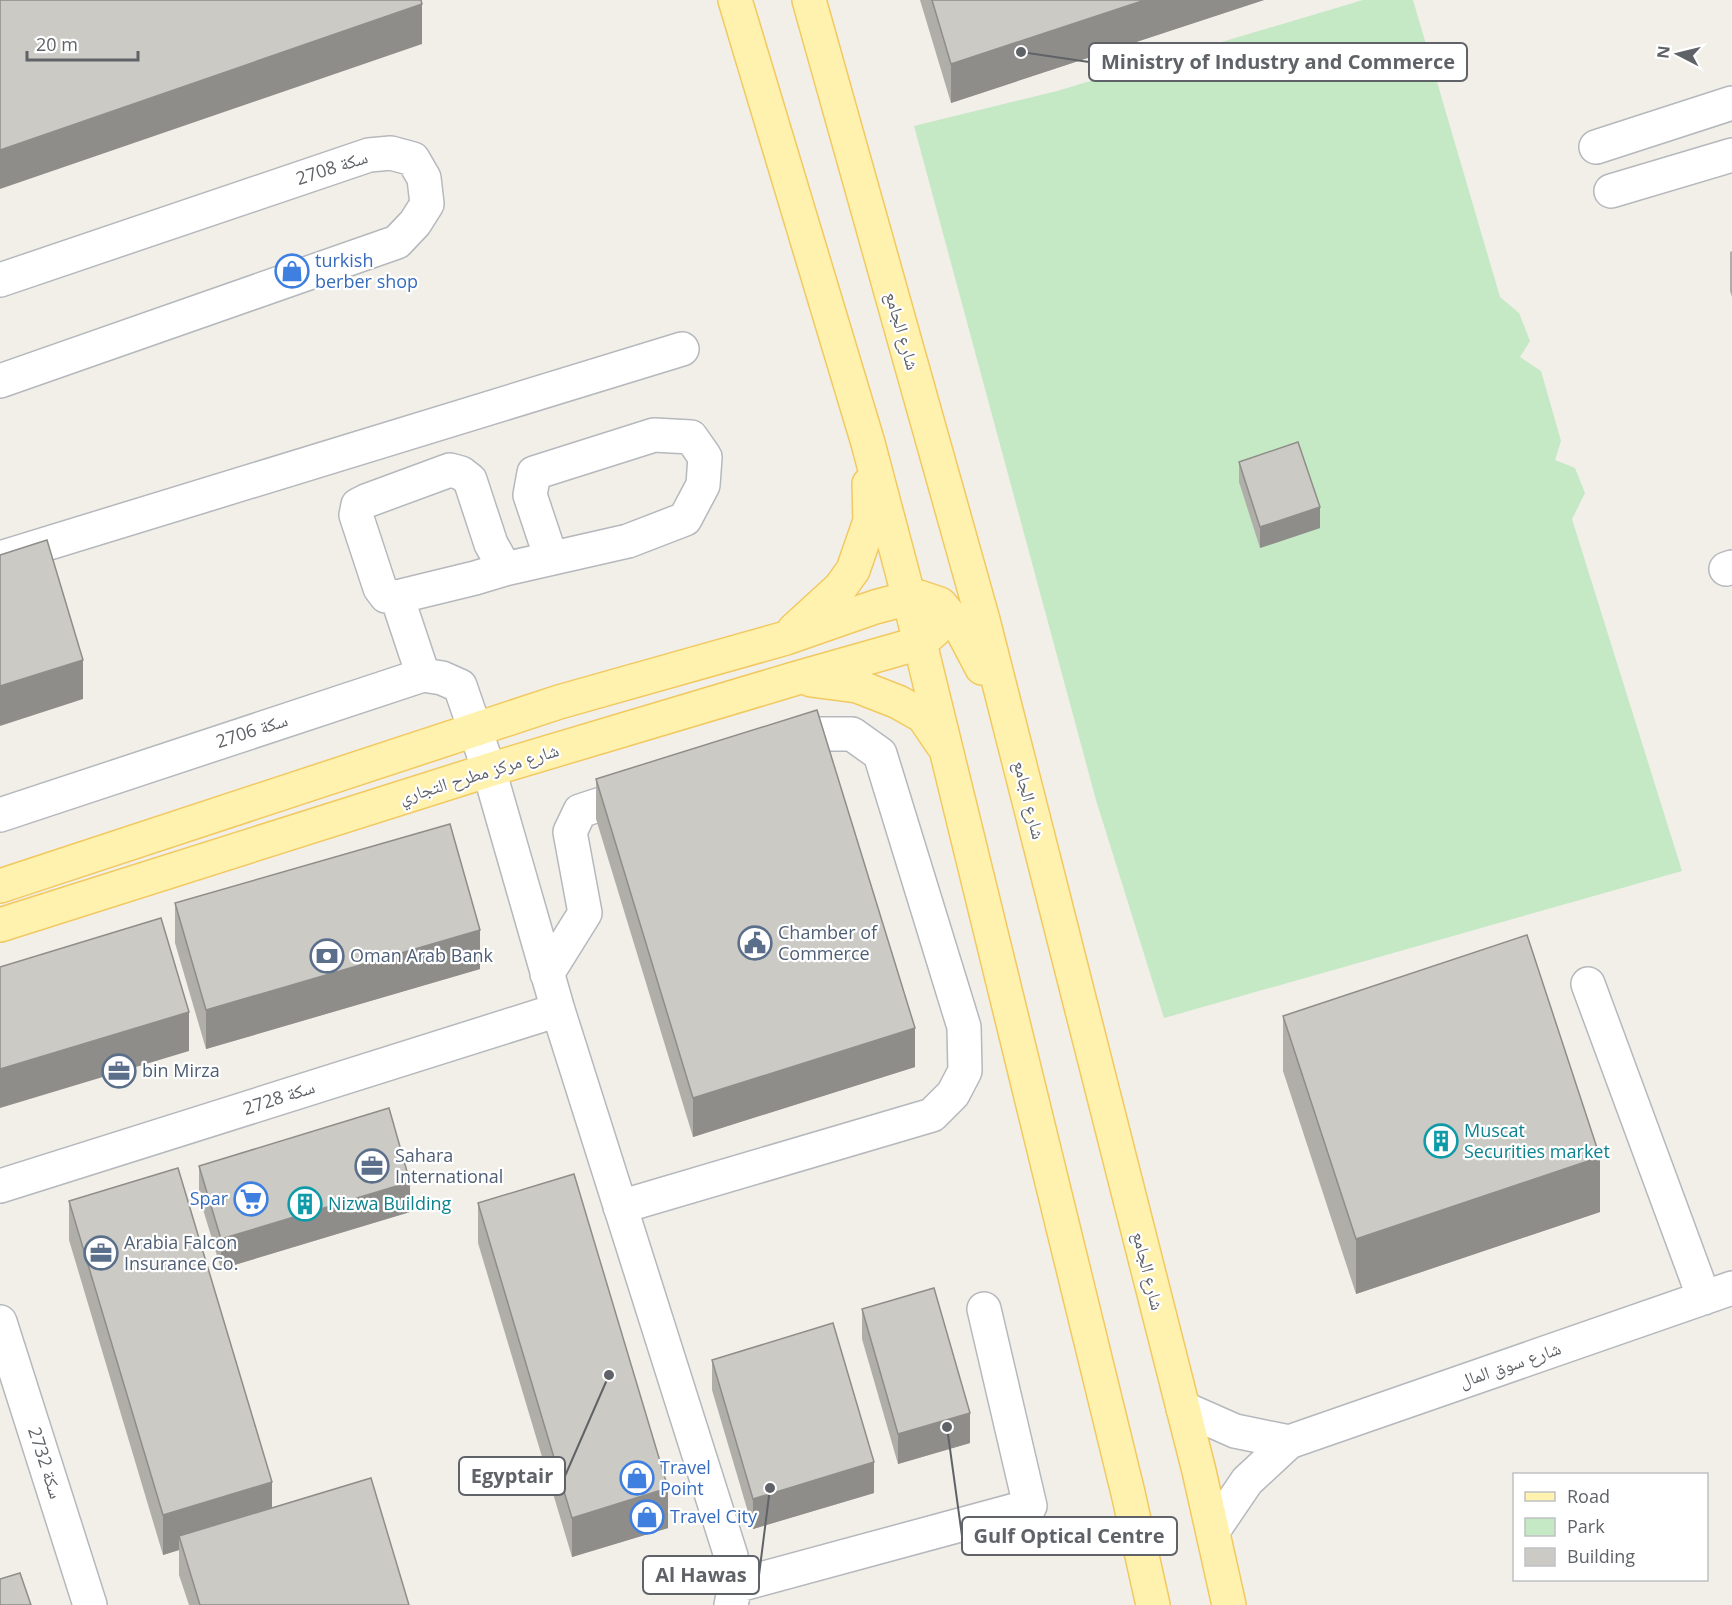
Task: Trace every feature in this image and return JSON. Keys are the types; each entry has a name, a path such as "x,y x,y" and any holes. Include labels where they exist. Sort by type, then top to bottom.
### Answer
{"main road":[{"path":"735,0 868,443 909,598 1128,1493 1153,1605"},
{"name":"شارع الجامع","path":"809,0 1005,705 1183,1408 1229,1605"},
{"path":"786,638 840,588 853,570 870,521 868,443"},
{"name":"شارع مركز مطرح التجاري","path":"0,925 489,770 920,643 936,629 948,613 959,584 965,555"},
{"path":"0,886 559,702 786,638 875,607 909,598 919,597 940,604 969,641 984,673 1005,705"},
{"path":"797,678 857,687 898,702 923,716 946,749"}],"street":[{"path":"1596,147 1732,103"},
{"name":"سكة 2708","path":"0,280 369,155 391,153 413,159 424,178 427,204 416,223 397,242 0,381"},
{"path":"1611,191 1732,155"},
{"path":"0,558 682,349"},
{"path":"505,569 491,544 470,480 461,473 450,471 358,505 356,515 380,588 386,596 397,597 628,541 685,519 703,485 705,457 691,437 654,435 534,473 530,495 551,558"},
{"path":"397,597 423,675 442,678 460,686 477,729 558,1010 731,1556 733,1595 1030,1506 984,1309"},
{"name":"سكة 2706","path":"0,815 423,675"},
{"path":"620,1208 932,1115 953,1094 964,1071 964,1027 880,754 852,734 814,734 758,753"},
{"path":"547,974 585,913 570,832 580,811 669,782"},
{"path":"1588,984 1718,1293"},
{"name":"سكة 2728","path":"0,1186 558,1010"},
{"name":"شارع سوق المال","path":"1213,1531 1247,1481 1289,1442 1718,1293"},
{"name":"سكة 2732","path":"0,1322 90,1605"},
{"path":"1183,1408 1235,1431 1289,1442"}],"green space":[{"path":"1363,0 1413,0 1500,297 1519,313 1530,341 1520,357 1541,371 1561,441 1555,460 1575,468 1585,493 1572,519 1682,871 1164,1018 1096,800 914,126 1057,91"}],"building":[{"path":"0,0 421,0 422,4 0,150"},
{"path":"932,0 1145,0 951,64"},
{"path":"1298,442 1320,507 1260,527 1239,462"},
{"path":"47,540 83,660 0,686 0,555"},
{"name":"Chamber of Commerce","path":"817,710 915,1028 693,1098 596,779"},
{"name":"Oman Arab Bank","path":"450,824 480,930 206,1010 175,903"},
{"path":"161,918 189,1012 0,1069 0,967"},
{"name":"Muscat Securities market","path":"1527,935 1600,1157 1356,1239 1283,1016"},
{"path":"389,1108 410,1182 221,1239 199,1166"},
{"path":"178,1168 272,1482 163,1515 69,1201"},
{"path":"574,1174 668,1488 572,1518 478,1203"},
{"path":"934,1288 970,1413 898,1434 862,1309"},
{"path":"833,1323 874,1462 753,1499 712,1360"},
{"path":"371,1478 409,1605 200,1605 179,1536"},
{"path":"20,1573 31,1605 0,1605 0,1579"}],"place":[{"name":"Ministry of Industry and Commerce","path":"1021,52"},
{"name":"turkish berber shop","path":"292,271"},
{"name":"Chamber of Commerce","path":"755,943"},
{"name":"Oman Arab Bank","path":"327,956"},
{"name":"bin Mirza","path":"119,1071"},
{"name":"Muscat Securities market","path":"1441,1141"},
{"name":"Sahara International","path":"372,1166"},
{"name":"Spar","path":"251,1199"},
{"name":"Nizwa Building","path":"305,1204"},
{"name":"Arabia Falcon Insurance Co.","path":"101,1253"},
{"name":"Egyptair","path":"609,1375"},
{"name":"Gulf Optical Centre","path":"947,1427"},
{"name":"Travel Point","path":"637,1478"},
{"name":"Al Hawas","path":"770,1488"},
{"name":"Travel City","path":"647,1517"}]}
